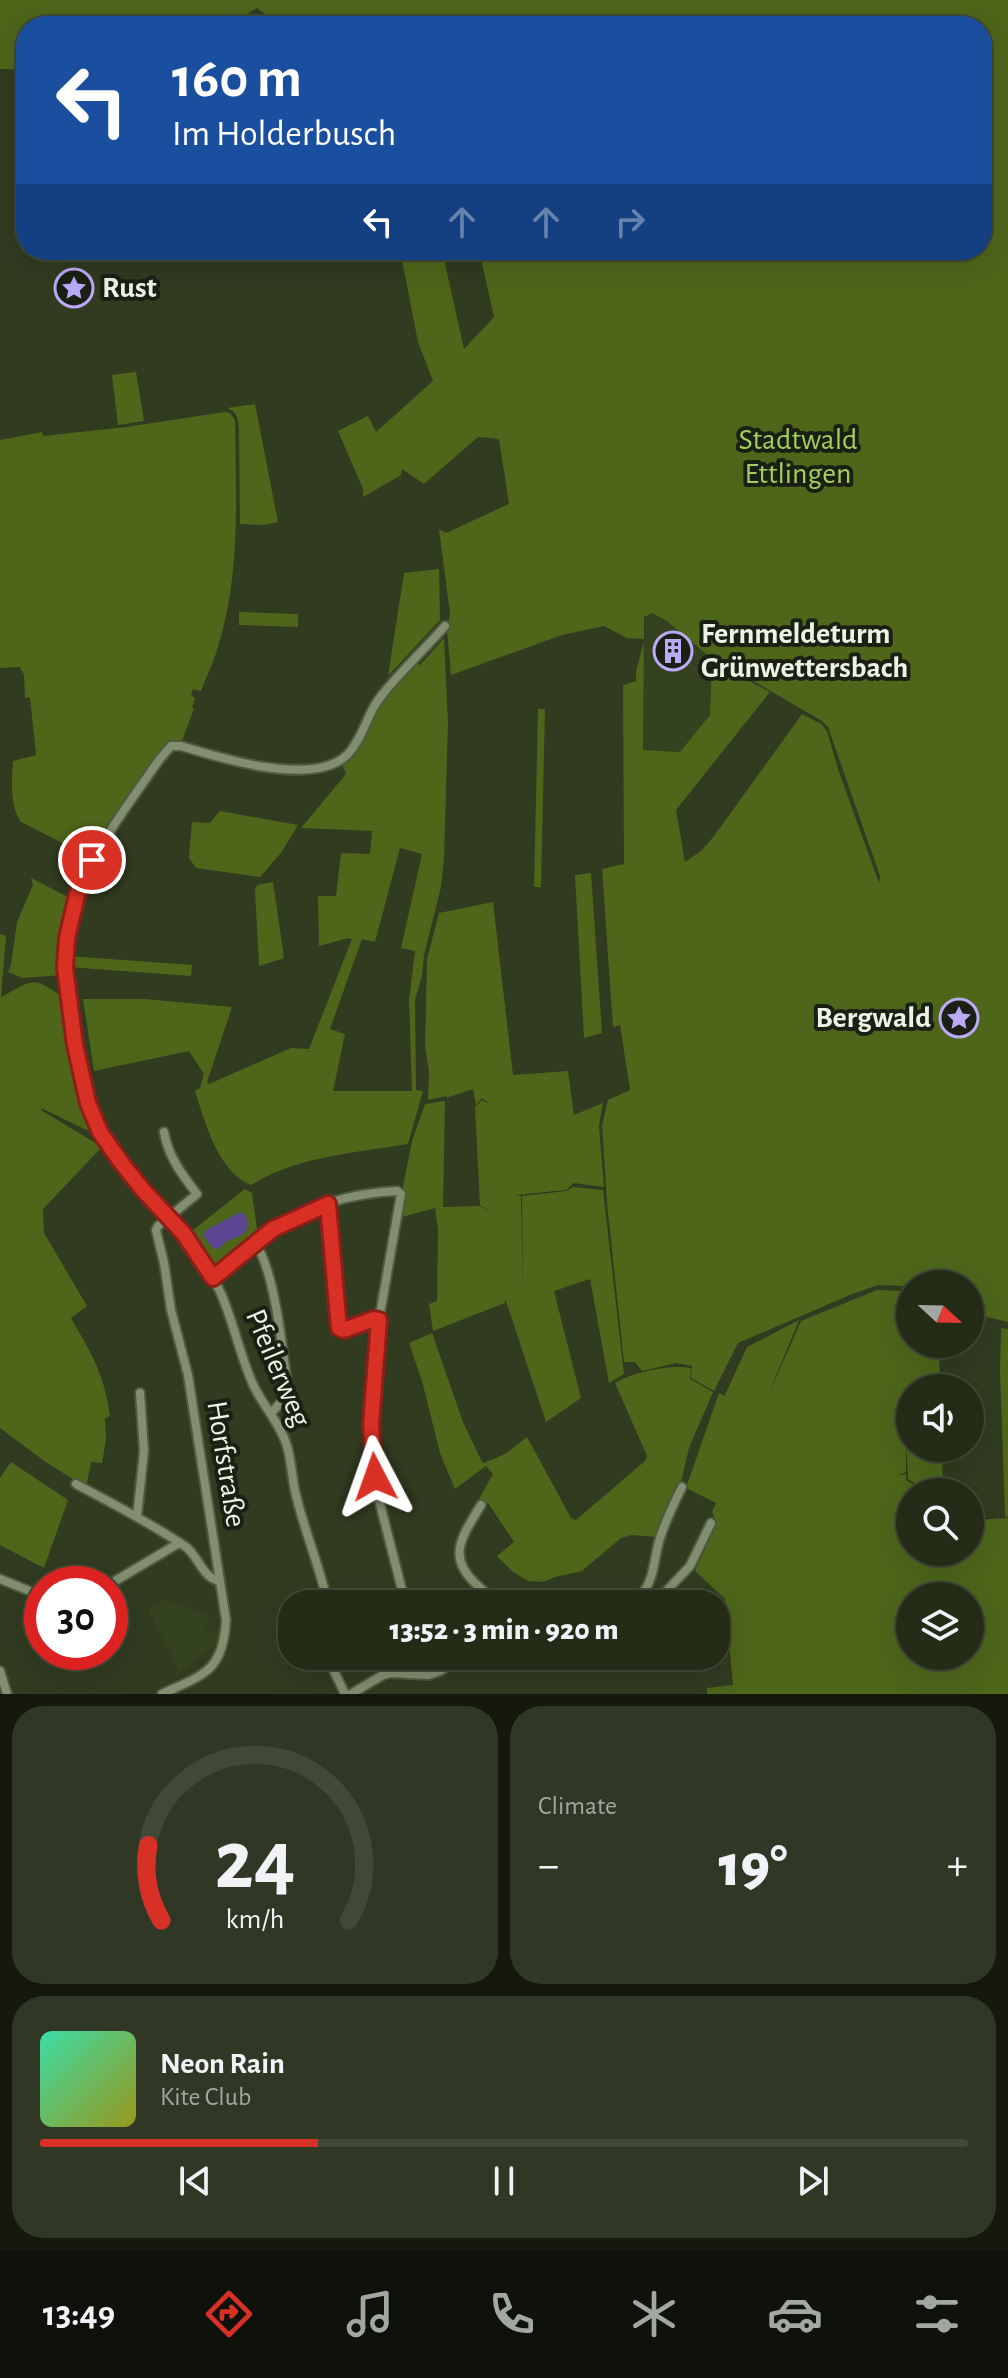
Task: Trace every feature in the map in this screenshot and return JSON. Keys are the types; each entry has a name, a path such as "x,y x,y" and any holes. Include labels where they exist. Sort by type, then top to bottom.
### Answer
{"street":[{"name":"Pfeilerweg","path":"324,1590 297,1499 286,1444 252,1384 213,1278 184,1234 143,1190 100,1132 88,1103 66,977 67,938 77,895 92,860 171,746 249,765 286,769 319,767 345,757 356,744 382,694 445,626"},
{"path":"164,1132 174,1161 197,1194 170,1216"},
{"path":"213,1278 273,1229 328,1204 371,1192 399,1192 379,1320 371,1425 375,1477 404,1590"},
{"path":"328,1204 339,1328 344,1330 379,1320"},
{"name":"Horfstraße","path":"162,1694 215,1665 224,1645 226,1620 188,1375 171,1310 156,1230 170,1216"},
{"path":"255,1244 261,1250 271,1287 287,1384 281,1403 271,1413"},
{"path":"137,1517 144,1451 140,1393"},
{"path":"76,1484 179,1543 194,1554 209,1576 220,1581"},
{"path":"646,1590 659,1540 682,1487"},
{"path":"481,1505 466,1532 459,1562 465,1575 484,1590"},
{"path":"667,1590 690,1566 711,1523"},
{"path":"128,1574 179,1543"},
{"path":"0,1579 24,1589"},
{"path":"334,1670 348,1694 383,1675 428,1675 435,1670"},
{"path":"0,1671 7,1694"}],"shaded area":[{"path":"652,613 667,621 712,659 710,715 680,752 643,750 645,616"},
{"path":"240,1212 246,1216 248,1228 218,1249 213,1248 203,1235 206,1230"},
{"path":"166,1599 201,1612 211,1620 205,1626 210,1633 218,1629 221,1631 220,1639 213,1647 179,1673 148,1609"}],"green space":[{"name":"Stadtwald Ettlingen","path":"0,0 1008,0 1008,1322 984,1316 984,1270 896,1270 896,1286 878,1285 850,1295 738,1343 714,1391 691,1378 692,1366 676,1363 642,1371 635,1362 624,1362 602,1125 608,1100 630,1090 620,1025 613,1027 602,869 624,864 623,685 636,681 644,641 643,750 680,752 710,715 712,659 667,621 652,613 644,617 644,639 627,638 604,626 562,635 451,675 447,630 450,614 439,529 446,533 509,504 499,439 478,437 424,484 402,469 401,475 363,497 363,489 338,431 368,416 376,432 433,381 418,342 402,260 444,260 464,349 494,317 481,260 992,260 992,16 268,16 257,8 248,13 256,16 16,16 16,70 0,69","holes":["750,679 828,727 880,876 879,883 827,731 821,724 802,714 714,836 702,850 685,862 676,810 770,692"]},
{"path":"136,372 144,421 118,425 112,375"},
{"path":"255,404 278,522 264,525 240,524 239,430 235,414 227,408"},
{"path":"225,412 235,420 235,536 230,594 217,650 201,691 193,689 194,709 183,738 165,746 94,854 88,856 21,822 15,808 13,761 36,755 30,697 25,698 24,675 20,667 0,668 0,440 42,432 43,436 126,427"},
{"path":"439,569 440,620 388,676 404,573"},
{"path":"239,612 298,614 298,627 239,625"},
{"path":"444,638 448,723 444,859 441,887 415,1000 416,1090 423,1091 408,1144 307,1162 269,1175 251,1185 230,1169 214,1145 195,1091 200,1088 204,1074 189,1051 94,1071 83,999 145,999 232,1007 207,1082 209,1084 291,1048 309,1049 352,939 319,946 318,896 336,896 341,853 370,854 372,831 301,828 346,774 341,762 387,693 416,663 420,665","holes":["400,848 422,854 401,948 415,951 409,1000 412,1091 333,1091 345,1034 330,1029 362,939 375,942"]},
{"path":"538,709 545,709 541,887 534,887"},
{"path":"220,811 298,825 281,853 260,877 196,868 189,858 192,822 210,823"},
{"path":"591,873 602,1033 584,1038 575,875"},
{"path":"31,878 70,898 63,975 22,978 8,972 17,922 33,885"},
{"path":"273,882 284,958 259,966 255,890 257,885"},
{"path":"493,902 513,1075 568,1071 574,1115 603,1103 599,1125 604,1187 574,1183 566,1190 515,1195 521,1196 523,1296 522,1196 566,1191 573,1187 603,1190 624,1374 609,1383 590,1279 554,1291 581,1398 546,1422 505,1298 505,1303 433,1331 429,1304 437,1301 438,1230 435,1208 402,1217 402,1192 412,1141 425,1104 445,1101 443,1207 480,1206 493,1213 480,1205 475,1107 482,1100 491,1105 482,1098 476,1105 473,1089 447,1098 428,1100 429,1071 425,1046 427,959 439,913"},
{"path":"0,934 6,936 1,997 34,982 66,999 77,1069 99,1136 41,1110 102,1147 43,1209 44,1233 87,1306 71,1318 101,1376 110,1416 105,1418 106,1440 102,1463 91,1462 86,1487 0,1428"},
{"path":"69,956 192,965 191,976 68,967"},
{"path":"245,1189 252,1193 258,1236 220,1267 212,1268 188,1234"},
{"path":"877,1290 896,1291 896,1358 939,1358 940,1374 896,1374 896,1462 906,1462 906,1472 896,1476 906,1474 906,1478 896,1478 896,1566 984,1566 984,1519 1008,1518 1008,1694 707,1694 707,1688 733,1685 730,1590 715,1590 695,1571 717,1523 712,1512 716,1503 686,1488 719,1393 727,1397 725,1395 747,1347 799,1320 765,1403 801,1321"},
{"path":"1001,1328 1008,1329 1008,1517 1005,1517"},
{"path":"432,1333 463,1422 482,1462 505,1454 527,1437 571,1518 576,1520 647,1456 615,1383 652,1370 691,1368 690,1379 713,1392 689,1448 682,1478 658,1537 631,1535 621,1538 582,1571 543,1582 528,1581 513,1572 497,1556 514,1542 488,1503 479,1499 493,1474 486,1466 455,1489 440,1453 409,1343"},
{"path":"11,1462 68,1500 45,1566 0,1545 0,1478"},
{"path":"907,1462 942,1462 943,1478 908,1478"}],"place":[{"name":"Rust","path":"74,288"},
{"name":"Fernmeldeturm Grünwettersbach","path":"673,651"},
{"name":"Bergwald","path":"959,1018"}],"route":[{"path":"92,860 77,895 67,938 65,968 75,1045 88,1103 100,1132 143,1190 184,1234 213,1278 273,1229 328,1204 339,1328 344,1330 379,1320 371,1425 375,1477"}]}
